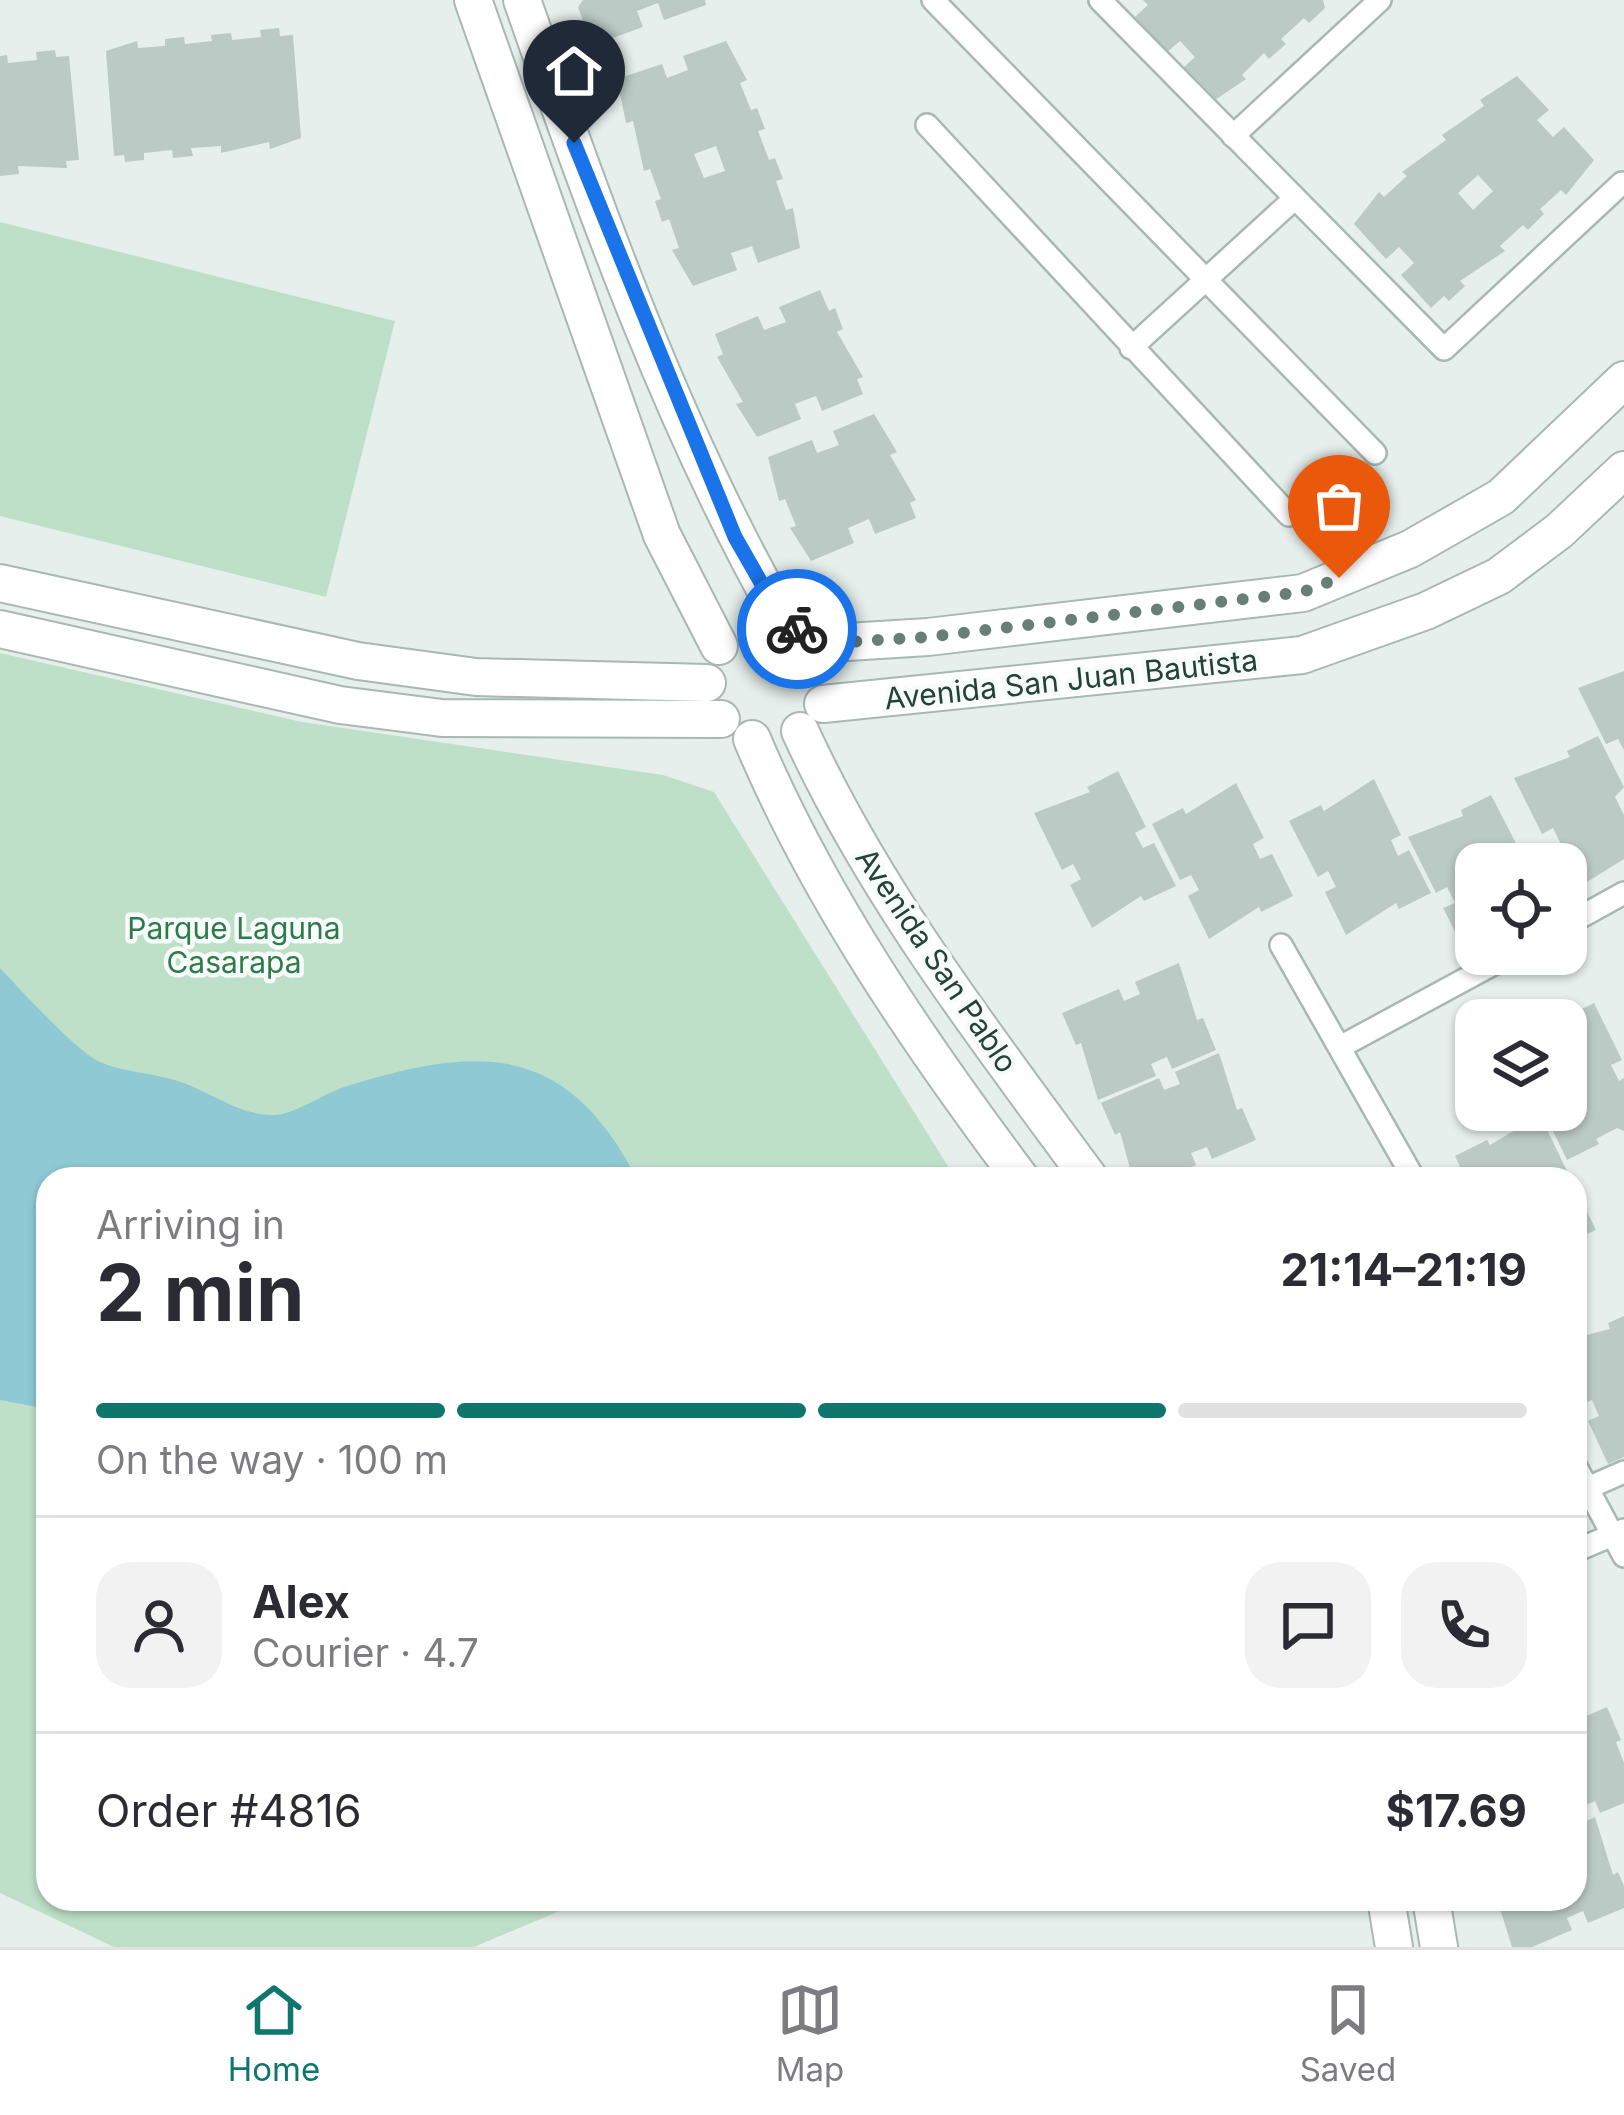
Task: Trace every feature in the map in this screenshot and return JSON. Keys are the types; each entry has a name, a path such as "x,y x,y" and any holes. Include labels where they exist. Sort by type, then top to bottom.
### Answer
{"street":[{"path":"473,0 662,535 719,646"},
{"path":"522,0 672,390 735,537 784,623 815,644 827,673 812,718"},
{"name":"Avenida San Juan Bautista","path":"815,644 928,637 1303,592 1410,549 1501,497 1624,380"},
{"name":"Avenida San Juan Bautista","path":"0,629 340,705 442,718 736,729 785,739 812,718 1302,655 1426,611 1499,576 1559,531 1624,470"},
{"path":"0,583 358,661 476,677 707,683"},
{"path":"707,683 719,646 748,625 784,623"},
{"path":"707,683 736,729"},
{"name":"Avenida San Pablo","path":"812,718 834,805 905,920 1081,1167"},
{"name":"Avenida San Pablo","path":"736,729 934,1064 1012,1167"},
{"path":"1388,1911 1394,1947"},
{"path":"1433,1911 1439,1947"}],"lane":[{"path":"933,0 1375,454"},
{"path":"1100,0 1444,349 1622,183"},
{"path":"1233,136 1380,0"},
{"path":"927,125 1289,515"},
{"path":"1131,348 1293,200"},
{"path":"1587,913 1624,893"},
{"path":"1281,944 1407,1167"},
{"path":"1340,1047 1473,975"},
{"path":"1587,1489 1624,1472"},
{"path":"1587,1497 1618,1532 1624,1556"},
{"path":"1587,1546 1618,1532"}],"green space":[{"path":"0,222 395,321 326,597 0,516"},
{"name":"Parque Laguna Casarapa","path":"0,653 302,722 663,775 714,792 948,1167 36,1167 36,1910 0,1893"},
{"name":"Parque Laguna Casarapa","path":"38,1911 560,1911 474,1947 114,1947"}],"water":[{"path":"0,968 100,1062 181,1082 239,1108 263,1115 284,1114 344,1087 437,1064 477,1061 514,1066 549,1078 580,1100 610,1134 630,1167 36,1167 36,1407 0,1400"}],"building":[{"path":"583,0 705,0 706,5 664,20 658,3 637,11 643,27 599,43 592,27 586,29 578,7"},
{"path":"1143,0 1323,0 1325,8 1309,23 1304,18 1281,39 1286,44 1269,59 1264,53 1242,75 1246,79 1212,102 1182,69 1195,57 1180,41 1167,52 1135,17 1148,5"},
{"path":"279,28 280,36 293,35 301,138 270,149 269,142 221,153 221,146 191,148 193,156 173,158 172,150 144,153 144,160 125,162 124,155 114,156 106,51 137,41 138,48 165,46 165,39 184,37 185,44 231,33 232,40 261,37 260,30"},
{"path":"726,41 747,80 740,83 751,110 757,108 765,129 758,131 769,160 775,158 783,179 776,181 786,210 793,208 800,248 758,263 752,246 731,253 737,270 693,286 672,250 679,248 669,219 662,222 655,201 661,199 650,169 644,171 633,121 626,123 617,79 662,64 667,78 688,70 683,56","holes":["716,146 725,171 704,178 694,154"]},
{"path":"55,50 56,57 69,56 79,160 66,161 67,168 18,166 19,174 0,176 0,56 7,55 8,63 37,60 36,52"},
{"path":"1517,76 1549,110 1537,120 1553,137 1564,127 1594,160 1566,195 1561,190 1540,209 1544,214 1528,230 1523,225 1500,246 1505,251 1460,281 1465,286 1449,301 1444,296 1431,308 1401,275 1414,263 1399,247 1386,259 1354,224 1379,192 1384,197 1407,176 1402,172 1446,140 1442,135 1484,106 1480,100","holes":["1478,175 1493,191 1473,210 1458,193"]},
{"path":"820,290 829,311 835,308 843,329 837,332 863,377 857,379 863,394 822,411 816,396 795,404 801,419 757,437 736,404 743,402 717,357 723,354 715,334 758,316 764,330 786,322 779,307"},
{"path":"874,414 897,452 890,455 916,500 910,503 916,518 875,534 869,519 848,528 854,543 811,561 790,528 796,526 785,499 779,501 768,457 812,440 817,453 839,445 833,431"},
{"path":"1624,671 1624,750 1618,739 1606,744 1578,688"},
{"path":"1598,736 1624,787 1615,797 1624,815 1624,859 1587,882 1587,843 1560,843 1553,828 1542,834 1514,778 1570,757 1567,751"},
{"path":"1118,771 1146,827 1135,833 1143,848 1154,843 1176,886 1144,901 1141,896 1092,928 1070,885 1081,879 1073,864 1062,870 1034,813 1090,792 1087,787"},
{"path":"1374,779 1401,835 1391,840 1398,856 1409,850 1431,893 1399,909 1396,903 1346,935 1325,892 1336,887 1328,871 1318,877 1289,821 1321,805 1324,811"},
{"path":"1236,783 1264,838 1253,844 1260,859 1272,854 1293,896 1261,912 1259,907 1209,939 1188,896 1199,890 1191,875 1180,880 1152,824 1183,808 1186,814"},
{"path":"1491,795 1516,843 1455,843 1455,903 1447,887 1436,893 1408,837 1463,816 1461,810"},
{"path":"1455,903 1455,931 1443,908"},
{"path":"1179,963 1197,1020 1203,1018 1216,1050 1172,1069 1167,1057 1151,1064 1156,1076 1098,1100 1081,1043 1076,1045 1062,1013 1119,989 1124,1001 1140,994 1135,982"},
{"path":"1594,1003 1622,1060 1611,1065 1619,1081 1624,1078 1624,1131 1617,1128 1596,1139 1599,1144 1567,1160 1553,1131 1587,1131 1587,1006"},
{"path":"1219,1053 1237,1110 1242,1108 1256,1140 1212,1159 1207,1147 1191,1153 1196,1165 1191,1167 1130,1167 1120,1132 1115,1135 1101,1103 1159,1078 1164,1090 1180,1084 1175,1072"},
{"path":"1513,1131 1548,1131 1565,1167 1460,1167 1455,1156 1487,1140 1490,1145"},
{"path":"1587,1212 1596,1230 1587,1234"},
{"path":"1624,1316 1624,1457 1608,1464 1588,1421 1599,1416 1592,1400 1587,1402 1587,1335 1610,1329 1608,1323"},
{"path":"1607,1707 1621,1740 1616,1742 1624,1763 1624,1803 1600,1813 1595,1801 1587,1804 1587,1716"},
{"path":"1595,1817 1613,1875 1618,1872 1624,1886 1624,1908 1588,1923 1583,1911 1587,1911 1587,1821"},
{"path":"1501,1911 1583,1911 1567,1918 1572,1930 1532,1947 1512,1947"}],"way so far":[{"path":"797,629 815,644 928,637 1303,592 1339,578"}],"route":[{"path":"574,143 735,537 784,623 797,629"}]}
